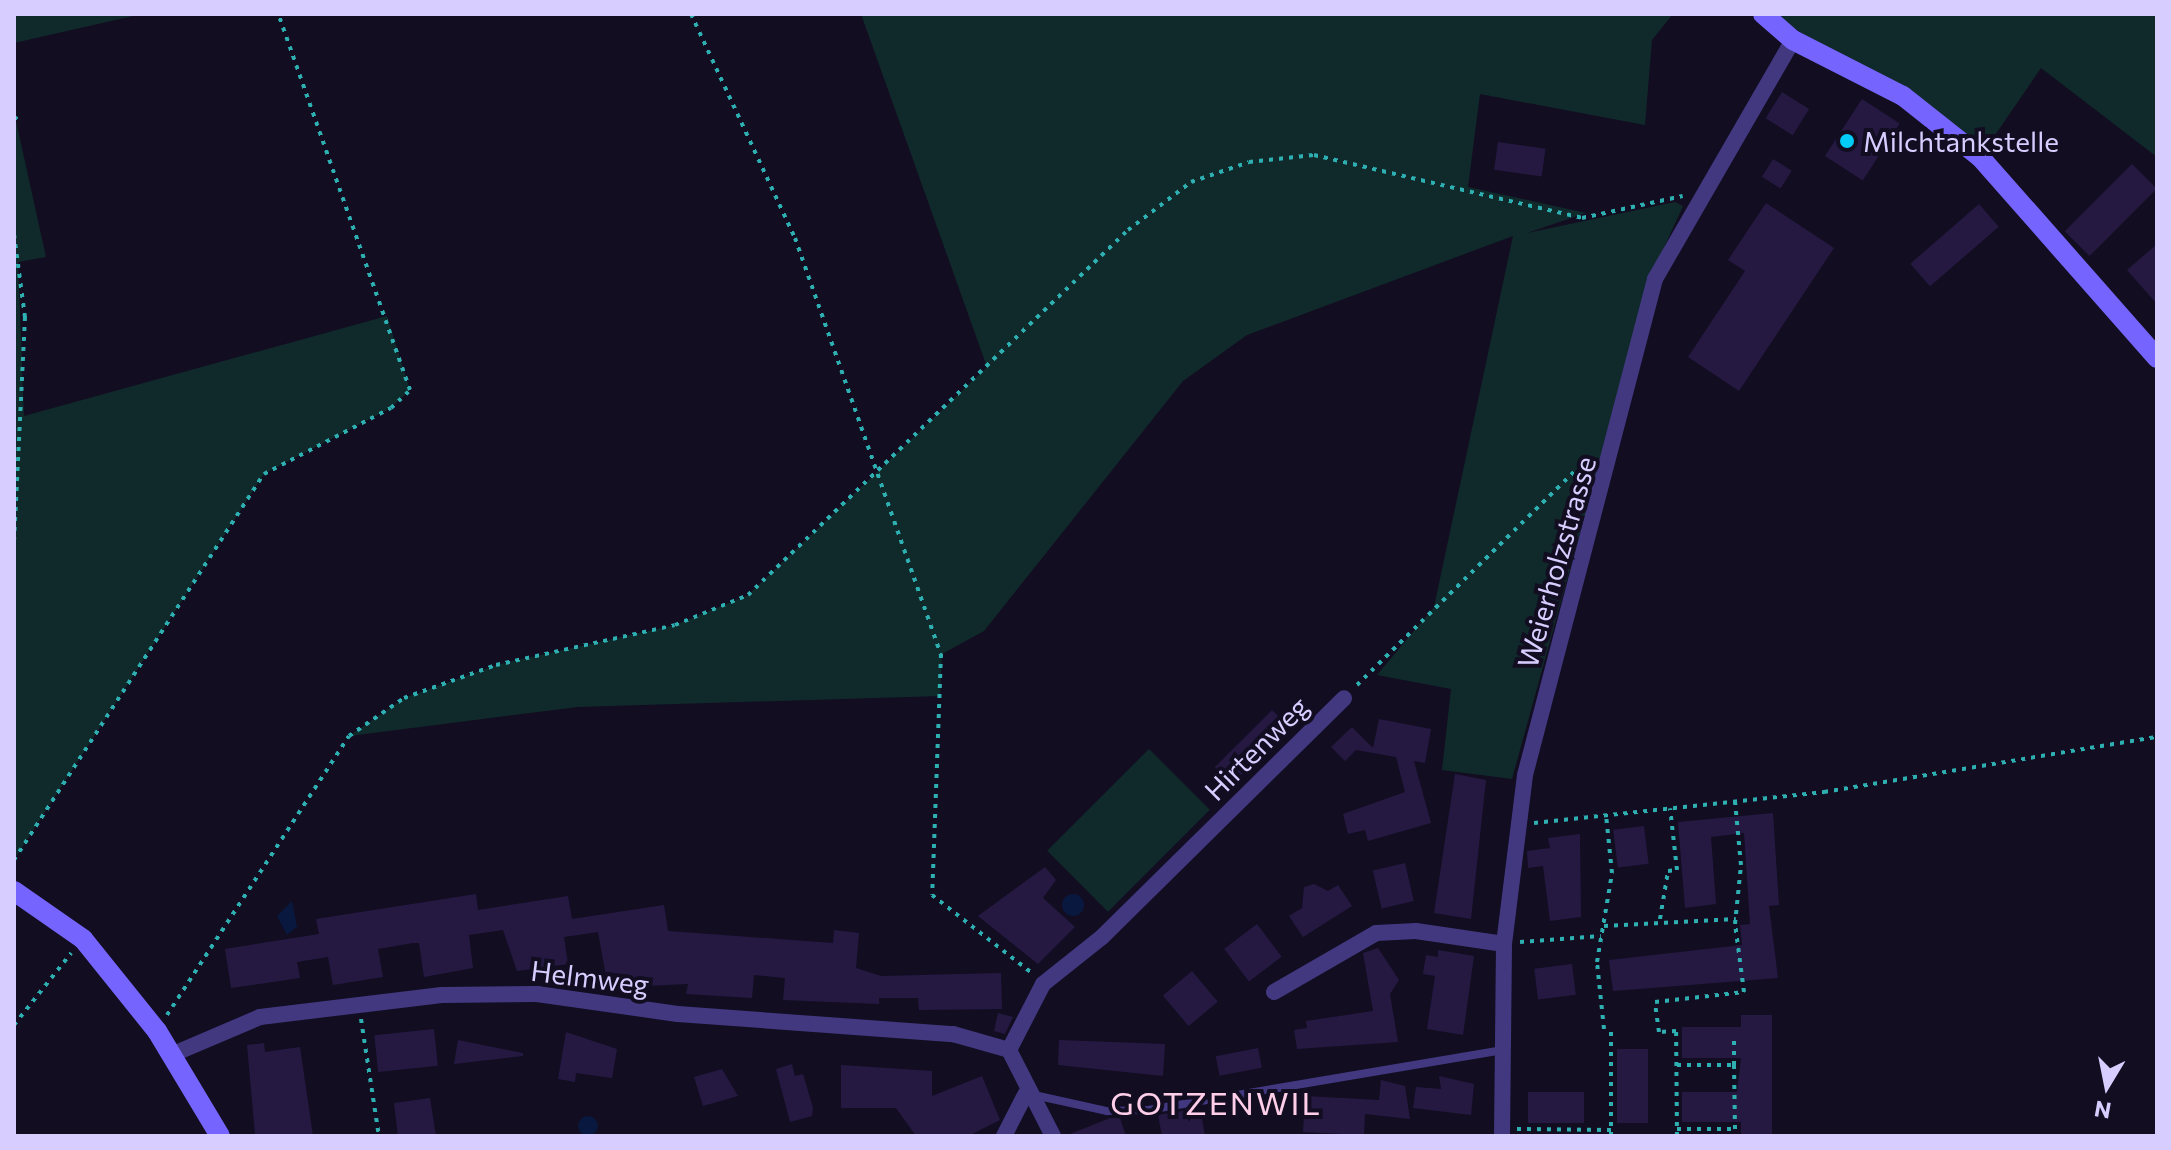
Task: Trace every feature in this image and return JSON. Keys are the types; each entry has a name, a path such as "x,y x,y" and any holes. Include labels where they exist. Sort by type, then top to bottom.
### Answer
{"street":[{"path":"1763,14 1793,40 1903,96 1980,157 2157,358"},
{"name":"Weierholzstrasse","path":"1502,1132 1504,944 1518,825 1622,423 1655,279 1793,40"},
{"name":"Hirtenweg","path":"1009,1050 1043,984 1102,937 1344,698"},
{"path":"14,891 83,939 157,1031 220,1136"},
{"path":"1274,992 1376,933 1416,931 1504,944"},
{"name":"Helmweg","path":"171,1055 260,1017 359,1005 537,994 678,1014 953,1034 1009,1050"},
{"path":"1009,1050 1026,1093 1053,1136"},
{"path":"1004,1136 1026,1093"}],"lane":[{"path":"1026,1093 1107,1111 1148,1110 1503,1050"}],"path":[{"path":"14,860 264,474 301,448 391,408 410,390 278,14"},
{"path":"691,14 795,238 941,654 932,895 958,922 1004,945 1043,984"},
{"path":"157,1031 349,736 404,698 496,665 675,625 748,595 1128,230 1191,182 1249,162 1314,155 1582,218 1707,191"},
{"path":"14,234 25,317 14,541"},
{"name":"Hirtenweg","path":"1344,698 1622,423"},
{"path":"1518,825 1735,802 2045,761 2157,737"},
{"path":"1735,802 1741,865 1736,919 1744,992 1655,1002 1659,1032 1676,1031 1677,1133 1735,1129"},
{"path":"1660,919 1668,871 1677,870 1670,808"},
{"path":"1604,1029 1601,936 1612,873 1606,815"},
{"path":"1603,926 1677,917 1678,926 1736,919"},
{"path":"1504,944 1601,936"},
{"path":"14,1025 83,939"},
{"path":"359,1005 379,1136"},
{"path":"1502,1132 1611,1133 1611,1029"},
{"path":"1734,1037 1735,1136"},
{"path":"1676,1065 1734,1065"}],"green space":[{"path":"14,14 142,14 14,43"},
{"path":"861,14 1673,14 1652,40 1645,125 1480,94 1468,187 1586,213 1527,233 1675,202 1683,206 1651,276 1512,779 1442,770 1451,689 1377,675 1434,607 1513,236 1247,335 1183,381 984,631 942,654 940,696 578,707 349,736 404,698 496,665 675,625 748,595 987,367"},
{"path":"1774,14 2157,14 2157,157 2041,68 1980,157"},
{"path":"14,112 46,257 18,262 24,416 387,316 410,390 391,408 264,474 14,860"},
{"path":"1149,749 1210,810 1108,912 1047,851"}],"water":[{"path":"1073,894 1084,905 1073,916 1062,905"},
{"path":"292,901 297,927 287,935 277,916"},
{"path":"588,1116 595,1119 598,1126 595,1133 588,1136 581,1133 578,1126 581,1119"}],"building":[{"path":"1782,92 1809,109 1793,135 1766,118"},
{"path":"1862,99 1900,124 1863,181 1825,156"},
{"path":"1498,142 1546,149 1542,176 1494,170"},
{"path":"1773,159 1792,171 1781,188 1762,177"},
{"path":"2132,164 2157,189 2090,256 2065,231"},
{"path":"1766,203 1834,248 1739,391 1688,357 1745,271 1728,260"},
{"path":"1979,204 1999,227 1930,286 1910,264"},
{"path":"2157,244 2157,304 2127,270"},
{"path":"1272,710 1289,727 1232,784 1215,767"},
{"path":"1379,719 1431,729 1425,763 1414,761 1431,823 1368,841 1365,830 1348,834 1343,814 1405,792 1396,757 1356,750 1345,761 1331,747 1352,727 1373,748"},
{"path":"1455,774 1486,780 1471,919 1434,913"},
{"path":"1773,813 1779,905 1769,906 1778,978 1613,991 1609,960 1742,945 1740,925 1750,924 1744,833 1711,837 1716,904 1685,908 1678,822"},
{"path":"1644,826 1649,864 1618,867 1613,830"},
{"path":"1580,834 1581,917 1550,921 1543,866 1528,868 1527,851 1550,848 1548,838"},
{"path":"1405,863 1414,901 1382,908 1373,870"},
{"path":"1045,867 1056,880 1043,898 1075,927 1038,964 978,916"},
{"path":"1314,884 1328,891 1338,885 1352,906 1303,937 1289,916 1302,908 1304,887"},
{"path":"476,894 478,910 568,896 572,919 664,905 668,931 833,943 834,930 859,933 856,968 881,976 1001,973 1002,1009 919,1010 918,998 879,998 879,1004 783,1000 785,978 754,975 752,998 686,994 688,984 646,986 645,977 607,982 598,932 564,937 568,964 517,971 503,930 469,935 473,968 424,977 419,943 413,943 378,949 383,977 333,985 328,957 297,962 300,978 231,988 225,949 319,934 316,919"},
{"path":"1257,924 1282,957 1249,981 1224,949"},
{"path":"1378,948 1399,980 1390,994 1398,1042 1297,1049 1294,1030 1307,1028 1306,1021 1373,1011 1363,953"},
{"path":"1438,950 1474,956 1463,1035 1427,1029 1435,976 1423,974 1426,955 1438,957"},
{"path":"1572,964 1576,995 1538,999 1534,969"},
{"path":"1192,971 1218,1002 1189,1026 1163,995"},
{"path":"998,1013 1013,1017 1005,1034 994,1031"},
{"path":"1741,1015 1772,1015 1772,1136 1741,1136 1741,1122 1682,1122 1682,1092 1737,1092 1741,1058 1682,1058 1682,1027 1741,1027"},
{"path":"434,1029 438,1066 378,1072 374,1035"},
{"path":"566,1032 617,1049 612,1078 576,1073 575,1082 558,1079"},
{"path":"458,1040 523,1053 523,1056 454,1064"},
{"path":"1059,1040 1165,1044 1163,1076 1058,1065"},
{"path":"264,1043 265,1052 300,1047 313,1136 255,1134 247,1045"},
{"path":"1258,1048 1262,1068 1220,1076 1216,1056"},
{"path":"1617,1049 1648,1049 1648,1123 1617,1123"},
{"path":"792,1064 795,1076 803,1074 813,1108 812,1116 790,1122 776,1069"},
{"path":"841,1065 932,1071 932,1096 982,1076 1000,1120 968,1136 916,1136 896,1108 841,1108"},
{"path":"722,1069 738,1096 703,1106 694,1077"},
{"path":"1439,1076 1474,1084 1471,1115 1413,1108 1416,1087 1441,1089"},
{"path":"1381,1080 1405,1086 1410,1119 1365,1114 1364,1135 1303,1132 1305,1096 1379,1100"},
{"path":"1528,1092 1584,1092 1584,1123 1528,1123"},
{"path":"430,1098 436,1136 398,1136 394,1103"},
{"path":"1200,1108 1205,1136 1162,1136 1158,1115"},
{"path":"1110,1118 1120,1118 1126,1136 1065,1136"}],"place":[{"name":"Milchtankstelle","path":"1847,141"}],"district":[{"name":"GOTZENWIL","path":"1216,1102"}]}
